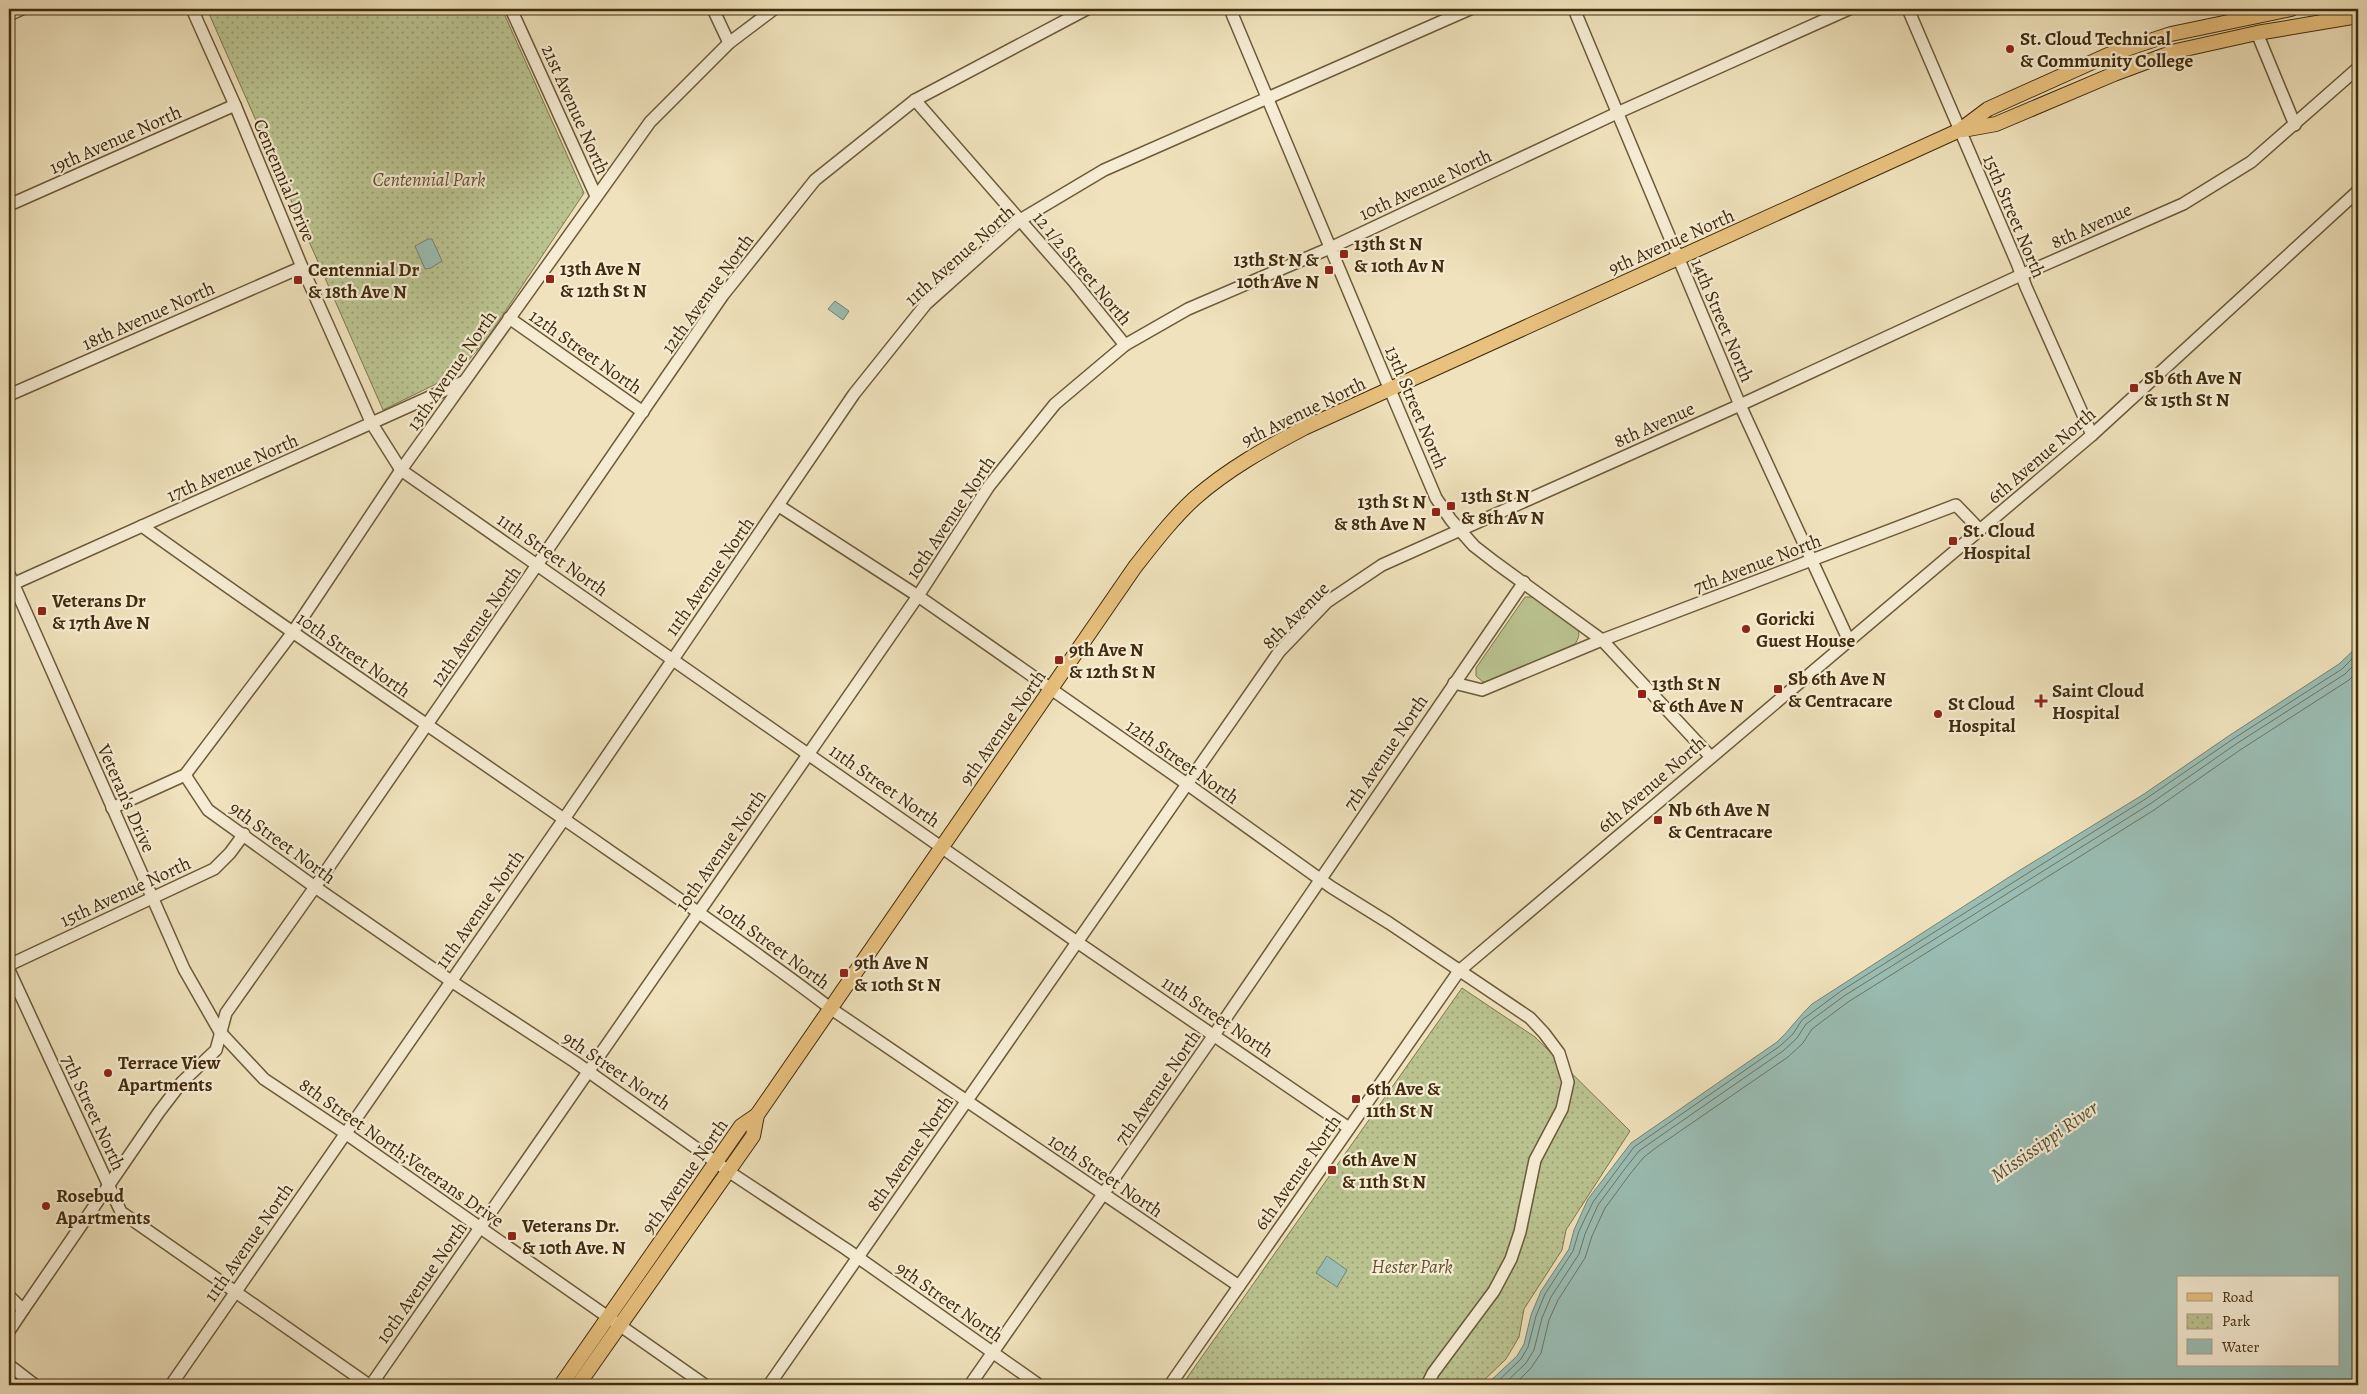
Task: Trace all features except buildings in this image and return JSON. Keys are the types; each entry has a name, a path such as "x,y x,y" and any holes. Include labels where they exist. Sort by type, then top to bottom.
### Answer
{"main road":[{"name":"9th Avenue North","path":"561,1385 740,1126 757,1115 1135,567 1159,537 1196,498 1246,459 1274,443 1960,130 1988,109 2108,55 2171,34 2291,9"},
{"name":"9th Avenue North","path":"1960,130 1996,124 2114,74 2176,51 2257,33 2358,16"},
{"name":"9th Avenue North","path":"578,1385 753,1136 757,1115"}],"street":[{"path":"9,15 22,9"},
{"name":"Centennial Drive","path":"192,9 235,105 302,267 372,424 401,470"},
{"name":"21st Avenue North","path":"511,9 596,196"},
{"path":"713,9 728,43"},
{"name":"13th Avenue North","path":"185,775 293,632 401,470 650,122 728,43 774,9"},
{"name":"12th Avenue North","path":"9,1331 108,1184 182,1082 216,1050 226,1013 315,888 725,293 815,180 915,100 1087,9"},
{"name":"13th Street North","path":"1230,9 1436,498 1458,530 1496,563 1602,640 1710,756"},
{"name":"11th Avenue North","path":"171,1385 564,819 854,394 926,304 1020,220 1104,170 1470,9"},
{"name":"14th Street North","path":"1574,9 1740,405 1849,641"},
{"name":"10th Avenue North","path":"370,1385 918,596 989,486 1055,404 1125,346 1188,309 1330,248 1617,113 1849,9"},
{"name":"15th Street North","path":"1908,9 2021,275 2092,435"},
{"path":"2257,33 2295,125"},
{"name":"8th Avenue","path":"1077,942 1279,652 1327,602 1382,565 1740,405 2021,275 2183,204 2251,162 2358,68"},
{"name":"12 1/2 Street North","path":"915,100 1075,283 1125,346"},
{"name":"19th Avenue North","path":"9,204 235,105"},
{"name":"6th Avenue North","path":"1170,1385 1459,971 1710,756 2092,435 2358,191"},
{"name":"18th Avenue North","path":"9,395 302,267"},
{"name":"12th Street North","path":"509,318 643,412"},
{"name":"17th Avenue North","path":"11,579 142,526 464,382"},
{"name":"11th Street North","path":"401,470 809,753 1077,942 1349,1128"},
{"name":"7th Avenue North","path":"1454,683 1482,690 1602,640 1811,562 1956,505 1980,530"},
{"name":"12th Street North","path":"779,506 918,596 1320,879 1530,1018 1559,1053 1568,1082 1562,1109 1535,1160 1520,1232 1511,1259 1494,1291 1426,1385"},
{"name":"10th Street North","path":"142,526 229,589 766,958 830,1008 1239,1286"},
{"name":"Veteran's Drive","path":"11,579 184,968 220,1032"},
{"name":"7th Avenue North","path":"970,1385 1214,1034 1524,582"},
{"path":"112,808 185,775"},
{"name":"9th Street North","path":"185,775 208,810 244,834 315,888 588,1071 716,1162 858,1258 1039,1385"},
{"name":"15th Avenue North","path":"9,965 214,868 230,853 244,834"},
{"name":"8th Avenue North","path":"769,1385 1077,942"},
{"name":"7th Street North","path":"9,970 121,1212 370,1385"},
{"name":"8th Street North;Veterans Drive","path":"220,1032 264,1079 345,1133 705,1385"},
{"path":"9,1296 23,1310"},
{"path":"9,1365 35,1385"}],"green space":[{"name":"Centennial Park","path":"207,9 502,9 584,193 486,340 466,363 436,384 383,410"},
{"path":"1525,597 1533,597 1578,630 1579,636 1577,641 1575,644 1483,682 1476,676 1476,668"},
{"name":"Hester Park","path":"1462,988 1535,1037 1630,1131 1566,1230 1562,1250 1524,1309 1519,1337 1506,1359 1479,1385 1182,1385"}],"water":[{"path":"428,239 432,239 442,261 431,268 425,269 415,246"},
{"path":"835,301 849,311 843,320 828,309"},
{"name":"Mississippi River","path":"2358,646 2358,1385 1486,1385 1517,1356 1524,1344 1531,1315 1541,1291 1569,1249 1574,1230 1588,1199 1631,1143 1777,1042 1812,1004 2017,872 2144,794 2339,664"},
{"path":"1327,1256 1347,1270 1337,1287 1316,1273"}],"place":[{"name":"St. Cloud Technical & Community College","path":"2010,49"},
{"name":"13th St N & 10th Av N","path":"1344,254"},
{"name":"13th St N & 10th Ave N","path":"1329,270"},
{"name":"13th Ave N & 12th St N","path":"550,279"},
{"name":"Centennial Dr & 18th Ave N","path":"298,280"},
{"name":"Sb 6th Ave N & 15th St N","path":"2134,388"},
{"name":"13th St N & 8th Av N","path":"1451,506"},
{"name":"13th St N & 8th Ave N","path":"1436,512"},
{"name":"St. Cloud Hospital","path":"1953,541"},
{"name":"Veterans Dr & 17th Ave N","path":"42,611"},
{"name":"Goricki Guest House","path":"1746,629"},
{"name":"9th Ave N & 12th St N","path":"1059,660"},
{"name":"Sb 6th Ave N & Centracare","path":"1778,689"},
{"name":"13th St N & 6th Ave N","path":"1642,694"},
{"name":"Saint Cloud Hospital","path":"2041,701"},
{"name":"St Cloud Hospital","path":"1938,714"},
{"name":"Nb 6th Ave N & Centracare","path":"1658,820"},
{"name":"9th Ave N & 10th St N","path":"844,973"},
{"name":"Terrace View Apartments","path":"108,1073"},
{"name":"6th Ave & 11th St N","path":"1356,1099"},
{"name":"6th Ave N & 11th St N","path":"1332,1170"},
{"name":"Rosebud Apartments","path":"46,1206"},
{"name":"Veterans Dr. & 10th Ave. N","path":"512,1236"}]}
